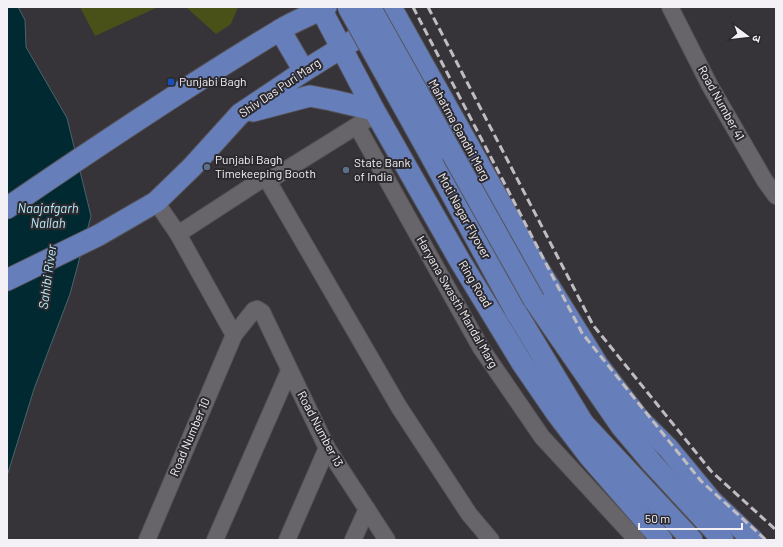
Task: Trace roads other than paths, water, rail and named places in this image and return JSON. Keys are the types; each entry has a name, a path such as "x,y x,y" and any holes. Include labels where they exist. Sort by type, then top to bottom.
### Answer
{"main road":[{"name":"Moti Nagar Flyover","path":"348,7 516,312 584,423"},
{"path":"370,7 534,300 608,406 620,426 723,540"},
{"path":"7,208 75,161 236,57 280,30 322,8"},
{"name":"Ring Road","path":"322,8 375,112 399,155 460,261 522,363 557,414 589,456 662,540"},
{"name":"Shiv Das Puri Marg","path":"7,280 99,236 156,202 192,167 240,114 398,9"},
{"name":"Mahatma Gandhi Marg","path":"398,9 457,125 528,252 598,365 640,420 668,448 711,500"},
{"path":"280,30 304,71"},
{"path":"240,114 310,96 375,112"},
{"path":"399,155 396,138 402,127 407,124 418,119 427,118 457,125"},
{"path":"522,363 555,399 584,423 692,540"},
{"path":"620,426 657,450 754,540"}],"street":[{"name":"Road Number 41","path":"670,7 710,86 765,181 776,196"},
{"path":"178,234 261,180 268,181 357,126 375,112"},
{"name":"Haryana Swasth Mandal Marg","path":"357,126 486,355 542,437 637,540"},
{"path":"268,181 399,407 469,514 491,540"},
{"path":"156,202 178,234 234,335"},
{"name":"Road Number 10","path":"147,540 234,335 254,310 257,309 262,312"},
{"name":"Road Number 13","path":"262,312 328,448 387,540"},
{"path":"215,540 289,370"},
{"path":"286,540 328,448"},
{"path":"353,540 367,509"}],"water":[{"name":"Naajafgarh Nallah","path":"7,7 18,7 25,20 26,47 67,118 91,216 70,294 34,389 7,476"}],"railway":[{"path":"413,7 582,333 701,481 766,540"},
{"path":"428,7 593,325 711,471 776,530"}],"place":[{"name":"Punjabi Bagh","path":"171,82"},
{"name":"Punjabi Bagh Timekeeping Booth","path":"207,167"},
{"name":"State Bank of India","path":"346,170"}],"water label":[{"name":"Sahibi River","path":"47,277"}]}
